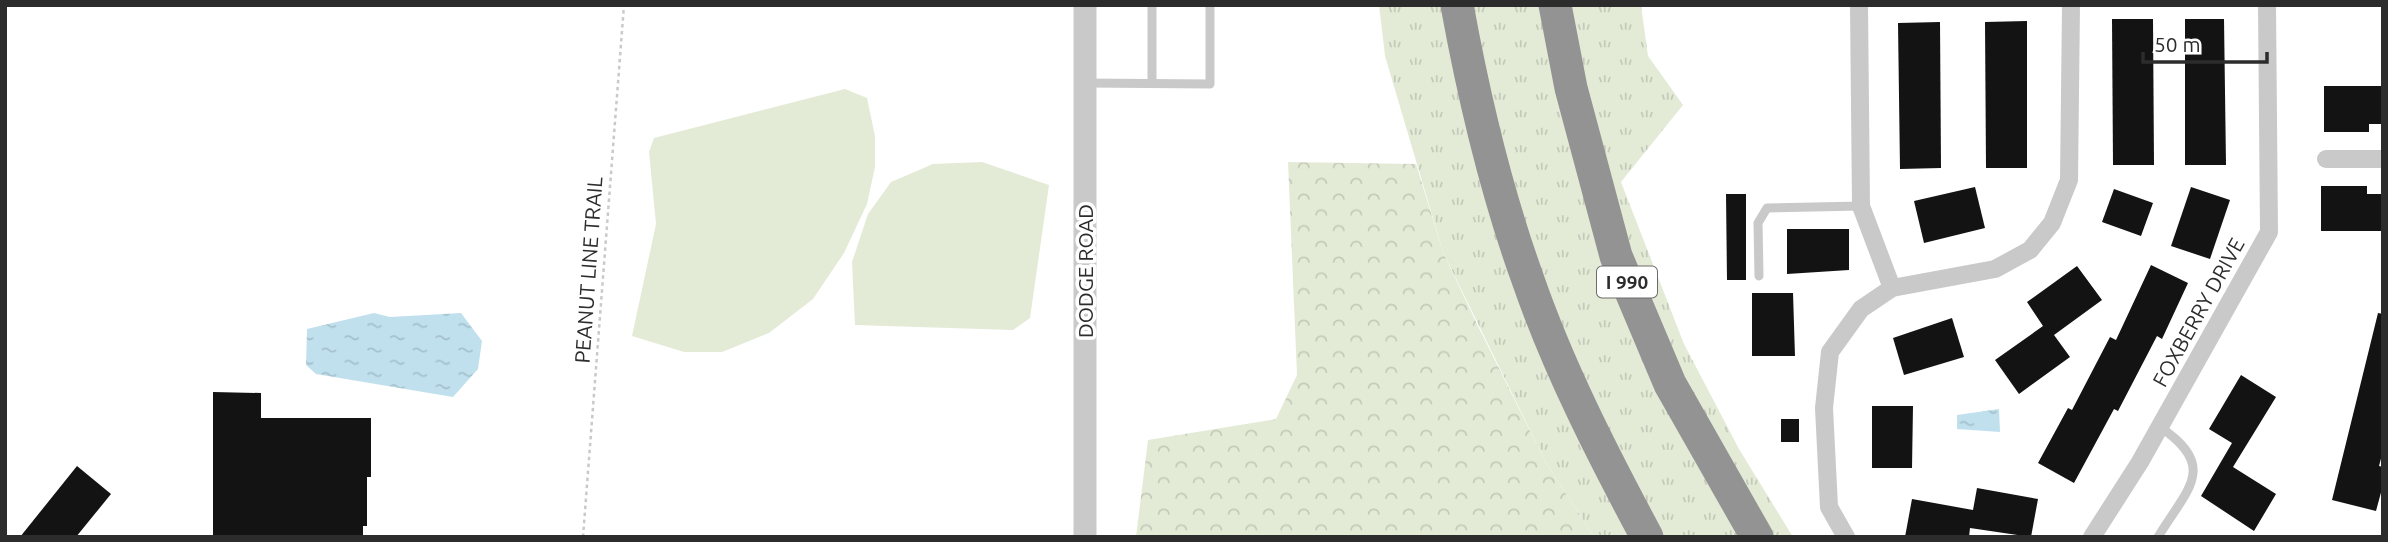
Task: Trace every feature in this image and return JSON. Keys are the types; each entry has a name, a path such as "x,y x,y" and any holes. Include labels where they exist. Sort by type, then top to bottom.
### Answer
{"highway":[{"path":"1457,5 1472,86 1497,186 1527,279 1597,444 1647,537"},
{"name":"I 990","path":"1555,5 1571,88 1616,256 1670,384 1757,537"}],"street":[{"name":"DODGE ROAD","path":"1085,5 1085,537"},
{"path":"1859,5 1861,206 1892,288"},
{"path":"1846,537 1829,507 1824,408 1830,352 1861,309 1892,288 1996,269 2030,250 2052,223 2069,180 2070,5"},
{"name":"FOXBERRY DRIVE","path":"2092,537 2160,427 2269,232 2267,5"},
{"path":"2326,159 2383,159"}],"lane":[{"path":"1152,5 1152,83"},
{"path":"1085,83 1210,83 1210,5"},
{"path":"1759,276 1758,223 1767,208 1861,206"},
{"path":"2158,537 2193,480 2194,465 2179,440 2160,427"}],"path":[{"name":"PEANUT LINE TRAIL","path":"583,537 624,5"}],"green space":[{"path":"1379,5 1641,5 1648,56 1683,105 1621,182 1684,344 1739,449 1793,537 1594,537 1545,461 1443,252 1385,56"},
{"path":"845,89 867,98 875,136 875,167 867,204 844,253 813,299 769,333 722,352 684,352 632,336 656,224 649,152 654,138"},
{"path":"982,162 1049,185 1030,318 1013,330 855,325 852,262 868,214 891,182 933,164"},
{"path":"1288,162 1416,164 1443,252 1477,324 1545,461 1594,537 1136,537 1148,440 1276,419 1297,375"}],"water":[{"path":"374,313 390,317 461,313 482,341 478,369 453,397 316,374 306,365 307,329"},
{"path":"1999,409 2000,432 1957,429 1957,415"}],"building":[{"path":"2112,19 2153,19 2154,165 2113,165"},
{"path":"2185,19 2224,19 2226,165 2185,165"},
{"path":"2027,21 2027,168 1986,168 1985,22"},
{"path":"1940,22 1941,168 1900,169 1898,23"},
{"path":"2324,86 2383,86 2383,124 2369,124 2369,132 2324,132"},
{"path":"2321,186 2367,186 2367,194 2383,194 2383,231 2321,231"},
{"path":"1975,187 1985,228 1924,243 1914,201"},
{"path":"2191,187 2230,200 2210,259 2171,246"},
{"path":"2114,189 2153,203 2141,236 2102,222"},
{"path":"1726,194 1746,194 1746,280 1727,280"},
{"path":"1787,229 1849,229 1849,270 1787,274"},
{"path":"2151,265 2188,283 2162,339 2157,336 2118,411 2114,409 2074,483 2038,463 2068,408 2072,410 2110,337 2116,340"},
{"path":"2077,266 2102,300 2054,335 2070,357 2019,394 1995,360 2043,326 2027,302"},
{"path":"1752,293 1793,293 1795,356 1752,356"},
{"path":"2378,313 2383,314 2383,451 2379,466 2383,467 2383,485 2376,511 2332,500"},
{"path":"1952,318 1964,357 1904,375 1893,338"},
{"path":"2241,375 2276,397 2233,467 2276,494 2254,531 2201,496 2232,443 2209,429"},
{"path":"213,392 261,393 261,418 371,418 371,477 367,477 367,526 363,526 363,537 213,537"},
{"path":"1872,406 1913,406 1912,468 1872,468"},
{"path":"1781,419 1799,419 1799,442 1781,442"},
{"path":"77,466 111,494 76,537 20,537"},
{"path":"1977,488 2038,499 2031,537 1970,528 1969,537 1905,537 1912,499 1973,510"}]}
